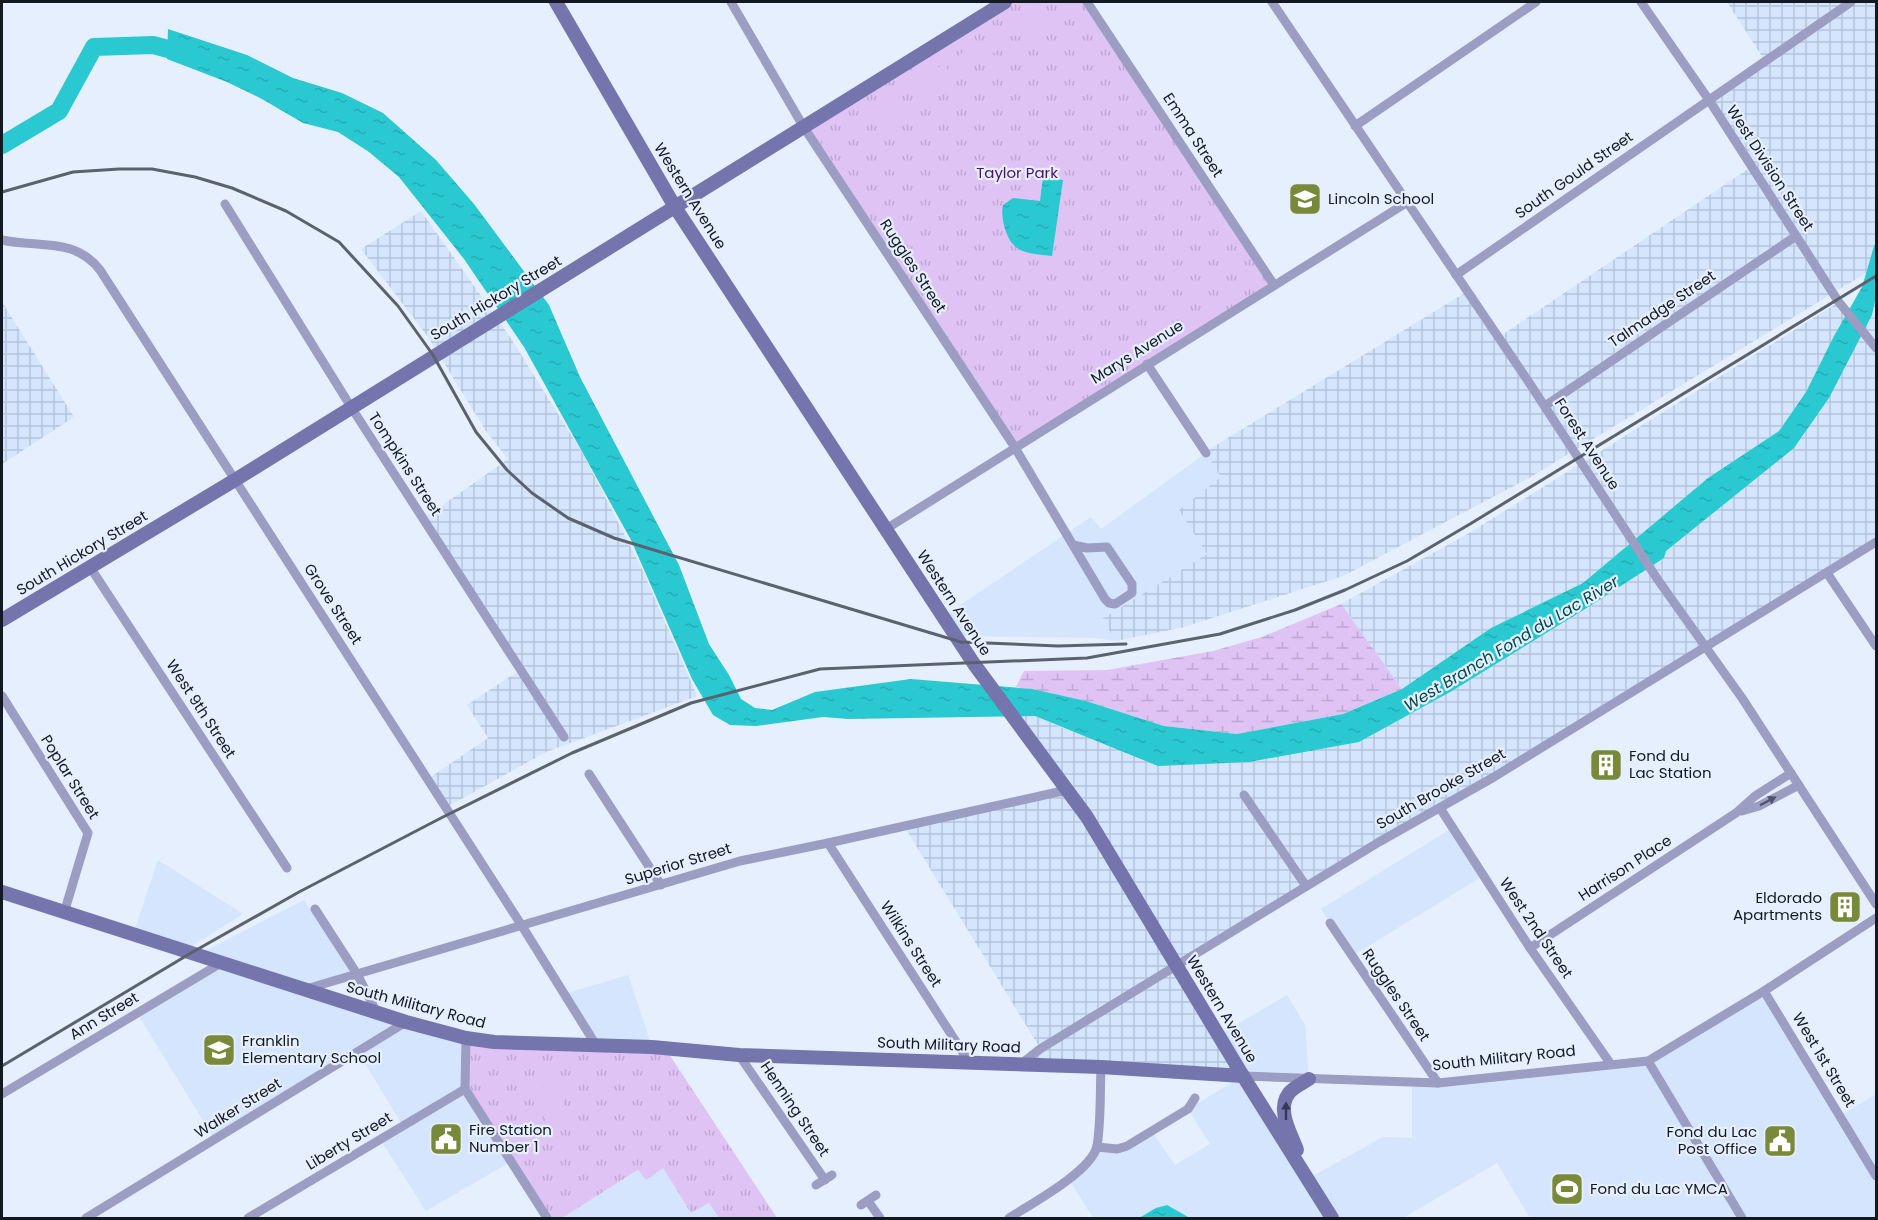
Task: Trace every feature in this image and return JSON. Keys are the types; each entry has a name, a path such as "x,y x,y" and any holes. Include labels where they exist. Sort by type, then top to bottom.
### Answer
{"street":[{"name":"Western Avenue","path":"556,2 675,207 983,677 1087,817 1243,1076 1332,1218"},
{"name":"Ruggles Street","path":"731,2 803,126 1014,446 1073,545 1109,603 1114,604 1132,593 1132,584 1111,551 1107,548 1073,545"},
{"name":"South Hickory Street","path":"2,620 235,480 1005,2"},
{"name":"Emma Street","path":"1087,2 1274,285"},
{"name":"Forest Avenue","path":"1272,2 1545,406 1658,580 1742,698 1876,904"},
{"path":"1355,126 1536,2"},
{"name":"West Division Street","path":"1641,2 1709,100 1841,306 1875,346"},
{"name":"South Gould Street","path":"1456,275 1851,2"},
{"name":"Marys Avenue","path":"886,529 1014,446 1406,203"},
{"name":"Tompkins Street","path":"225,204 351,407 564,737"},
{"name":"Talmadge Street","path":"1545,406 1796,236"},
{"name":"Grove Street","path":"2,240 57,244 79,252 94,262 522,926 596,1045"},
{"path":"1147,364 1206,453"},
{"name":"South Brooke Street","path":"1021,1064 1040,1049 1306,886 1440,808 1876,542"},
{"name":"West 9th Street","path":"90,567 287,868"},
{"path":"1827,573 1876,646"},
{"name":"Poplar Street","path":"2,696 88,833 64,913"},
{"name":"Harrison Place","path":"1530,948 1736,813 1755,796 1791,773"},
{"path":"589,774 661,885"},
{"name":"Harrison Place","path":"1736,813 1759,806 1799,785"},
{"name":"Superior Street","path":"304,990 740,861 1066,790"},
{"path":"1244,795 1306,886"},
{"name":"West 2nd Street","path":"1440,808 1530,948 1610,1063"},
{"name":"Wilkins Street","path":"828,843 969,1062"},
{"name":"South Military Road","path":"2,892 406,1022 466,1038 494,1042 652,1047 739,1055 1101,1067 1243,1076 1437,1083 1648,1060 1764,990 1876,918"},
{"path":"315,909 357,974 377,1013"},
{"name":"Ruggles Street","path":"1330,923 1437,1083"},
{"name":"Ann Street","path":"2,1094 221,963"},
{"name":"West 1st Street","path":"1764,990 1876,1176"},
{"name":"Walker Street","path":"86,1218 406,1022"},
{"path":"466,1038 465,1089 547,1218"},
{"name":"Henning Street","path":"739,1055 824,1180"},
{"path":"1648,1060 1742,1218"},
{"path":"1009,1218 1068,1179 1090,1159 1097,1147 1101,1067"},
{"path":"1310,1079 1289,1094 1284,1108 1285,1119 1312,1185"},
{"name":"Liberty Street","path":"248,1218 465,1089"},
{"path":"1097,1147 1117,1149 1127,1146 1188,1109 1195,1098"},
{"path":"868,1200 880,1218"}],"shaded area":[{"path":"1727,2 1876,2 1876,242 1866,273 1529,478 1343,576 1184,627 1116,641 1102,619 1207,554 1179,510 1221,477 1206,453 1213,447 1468,291 1499,337 1751,167 1709,100 1765,61"},
{"path":"421,211 510,337 583,454 641,567 697,696 546,752 445,808 428,779 488,738 467,705 520,670 423,519 508,459 486,431 428,337 361,249"},
{"path":"1876,297 1876,542 1178,966 1243,1076 1021,1064 1040,1048 904,826 1066,790 1011,716 1035,716 1065,729 1359,742 1452,691 1664,558 1665,551 1742,488 1872,315"},
{"path":"2,302 74,417 2,464"},
{"path":"1839,302 1847,313 1806,392 1779,431 1708,478 1583,583 1491,628 1402,689 1341,604 1471,532"},
{"path":"1206,453 1221,476 1207,554 1102,619 1116,641 1095,638 956,636 944,616 1091,517 1101,529"},
{"path":"1452,828 1483,876 1352,956 1321,909"},
{"path":"158,860 243,914 184,951 133,935"},
{"path":"304,900 353,975 305,989 466,1038 510,1162 426,1211 380,1139 403,1126 358,1052 215,1140 137,1013 220,963 197,955"},
{"path":"628,975 652,1047 596,1045 564,994"},
{"path":"1764,991 1840,1116 1876,1094 1876,1218 1530,1218 1497,1163 1403,1218 1190,1218 1167,1205 1139,1218 1093,1218 1069,1179 1097,1147 1117,1149 1152,1132 1175,1165 1210,1144 1188,1109 1243,1076 1219,1035 1287,995 1305,1025 1309,1079 1244,1076 1309,1178 1383,1137 1412,1138 1412,1082 1648,1061"},
{"path":"663,1168 691,1213 709,1203 719,1218 562,1218 639,1170"}],"green space":[{"name":"Taylor Park","path":"1005,2 1087,2 1274,285 1014,446 803,126"},
{"path":"1039,5 1048,19 1017,38 1008,24"},
{"path":"992,35 1000,49 969,68 960,54"},
{"path":"944,64 953,78 922,98 913,83"},
{"path":"896,93 905,108 874,127 865,113"},
{"path":"1341,604 1402,689 1343,714 1237,734 1164,726 1086,701 1016,687 1024,671 1107,670 1213,651 1262,637"},
{"path":"466,1038 665,1048 777,1218 719,1218 709,1203 691,1213 663,1168 646,1180 638,1170 562,1218 547,1218 465,1089"},
{"path":"550,1082 570,1114 550,1127 529,1095"}],"water":[{"path":"168,29 247,55 293,78 342,93 383,113 436,160 474,204 549,305 580,377 679,565 709,644 741,699 755,708 772,710 815,692 911,679 1032,689 1086,701 1164,726 1237,734 1343,714 1402,689 1491,628 1583,583 1708,478 1779,431 1806,392 1862,287 1876,242 1876,297 1872,315 1829,398 1794,448 1666,551 1664,558 1452,691 1359,742 1249,762 1158,766 1035,716 848,719 823,717 756,726 730,725 713,715 692,679 631,540 524,347 464,259 399,177 369,152 338,132 303,123 227,82 167,59"},
{"path":"1043,177 1063,180 1052,256 1029,253 1017,248 1008,238 1002,217 1003,205 1013,198 1040,201"},
{"path":"1167,1205 1190,1218 1139,1218 1156,1208"}],"waterway":[{"name":"West Branch Fond du Lac River","path":"2,145 59,111 94,47 153,45 191,55"}],"railway":[{"path":"2,192 73,172 152,169 195,177 232,188 286,211 339,242 398,306 433,355 476,432 507,470 532,493 568,518 614,538 961,642 1058,646 1126,644"},
{"path":"2,1066 191,953 299,892 572,753 691,703 820,669 1087,658 1220,634 1295,610 1345,590 1407,561 1470,524 1876,276"}],"place":[{"name":"Lincoln School","path":"1305,199"},
{"name":"Fond du Lac Station","path":"1606,765"},
{"name":"Eldorado Apartments","path":"1845,907"},
{"name":"Franklin Elementary School","path":"219,1050"},
{"name":"Fire Station Number 1","path":"446,1139"},
{"name":"Fond du Lac Post Office","path":"1780,1141"},
{"name":"Fond du Lac YMCA","path":"1567,1189"}]}
